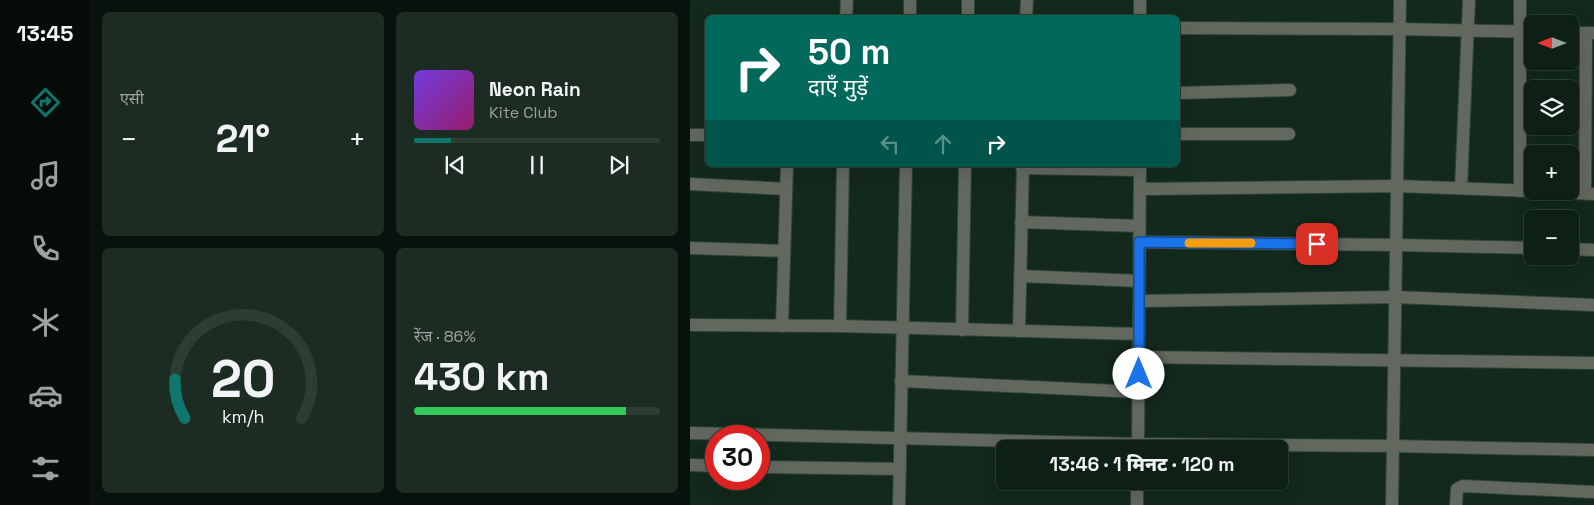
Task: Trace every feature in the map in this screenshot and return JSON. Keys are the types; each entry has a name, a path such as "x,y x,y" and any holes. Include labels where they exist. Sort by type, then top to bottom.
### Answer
{"street":[{"path":"846,15 847,0"},
{"path":"910,0 910,15"},
{"path":"968,0 968,15"},
{"path":"1026,15 1027,0"},
{"path":"1140,0 1140,15"},
{"path":"1392,505 1400,0"},
{"path":"1461,188 1469,0"},
{"path":"1520,0 1524,21"},
{"path":"1180,28 1400,29 1524,32"},
{"path":"1590,33 1590,193"},
{"path":"1527,70 1528,145"},
{"path":"1180,93 1290,90"},
{"path":"1180,134 1289,134"},
{"path":"690,135 705,135"},
{"path":"782,326 787,167"},
{"path":"840,326 843,167"},
{"path":"899,505 906,167"},
{"path":"962,330 965,167"},
{"path":"1019,331 1022,167 1140,168 1138,440"},
{"path":"690,184 786,190"},
{"path":"1140,189 1397,186 1524,191"},
{"path":"1021,222 1139,226"},
{"path":"1139,242 1524,248"},
{"path":"690,248 784,251"},
{"path":"1579,250 1594,250"},
{"path":"1020,276 1139,282"},
{"path":"1139,301 1395,297 1594,305"},
{"path":"690,325 840,326 1139,334"},
{"path":"1139,357 1594,362"},
{"path":"901,381 1139,392"},
{"path":"690,433 996,441"},
{"path":"1288,446 1594,450"},
{"path":"690,465 705,466"},
{"path":"770,467 900,469"},
{"path":"1456,505 1458,489 1463,486 1594,492"},
{"path":"1137,490 1137,505"},
{"path":"1562,492 1562,505"}],"slow traffic":[{"path":"1189,243 1251,243"}],"route":[{"path":"1139,374 1139,242 1317,244"}]}
